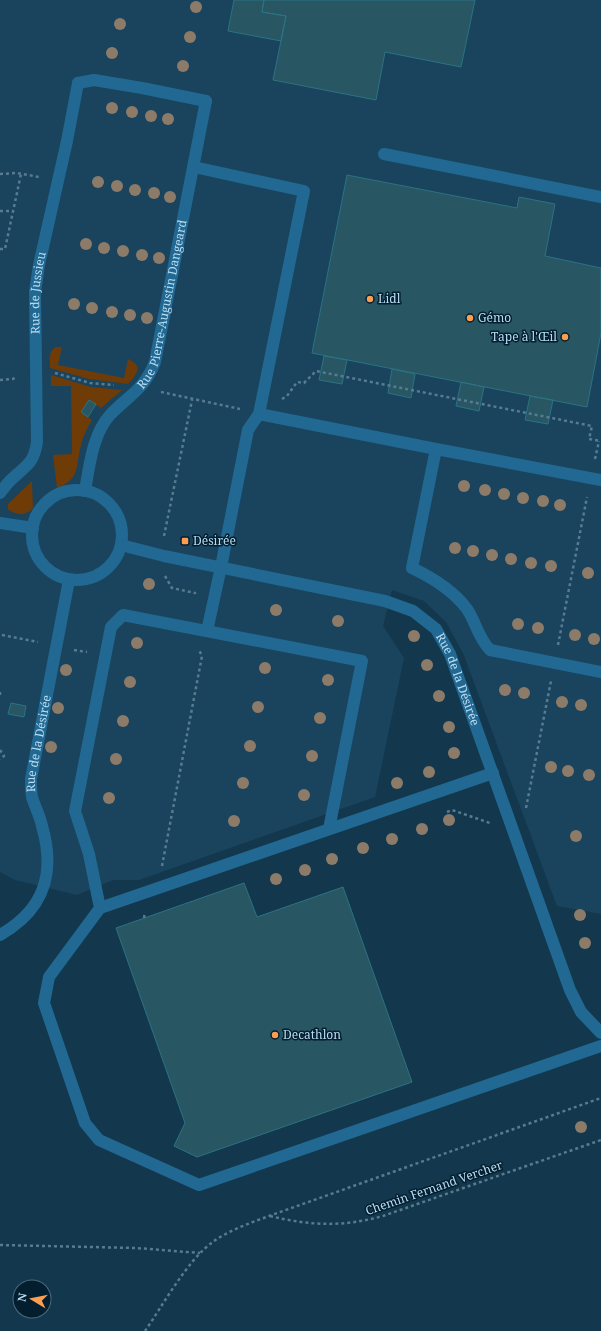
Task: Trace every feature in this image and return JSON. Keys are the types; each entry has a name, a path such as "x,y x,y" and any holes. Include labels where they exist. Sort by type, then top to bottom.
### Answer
{"street":[{"name":"Rue Pierre-Augustin Dangeard","path":"78,83 94,80 206,101 155,362 141,388 109,416 100,431 92,454 85,491"},
{"name":"Rue de Jussieu","path":"0,493 11,479 29,465 36,454 37,371 35,292 38,265 78,83"},
{"path":"384,154 601,196"},
{"path":"194,168 304,191 259,412 248,430 207,631"},
{"path":"259,412 436,449 596,479"},
{"path":"436,449 412,568 432,578 449,590 467,609 482,641 490,650 601,672"},
{"path":"71,490 85,491 97,494 107,501 115,510 121,527 121,545 111,566 102,573 92,578 80,581 69,580 53,574 40,562 32,540 32,528 37,515 45,503 57,495 71,490"},
{"path":"0,523 32,528"},
{"name":"Rue de la Désirée","path":"121,545 164,556 385,601 413,611 436,629 450,654 570,990 582,1012 601,1033"},
{"name":"Rue de la Désirée","path":"0,935 14,927 28,914 39,900 47,869 47,851 42,826 32,795 31,779 69,580"},
{"path":"100,908 88,854 75,811 111,627 123,615 362,661 329,829"},
{"path":"493,773 100,908 49,977 44,1003 85,1123 99,1140 199,1184 601,1046"}],"path":[{"path":"0,174 16,173 57,181"},
{"path":"0,249 5,249 21,174"},
{"path":"0,211 13,211"},
{"path":"0,380 13,379 24,371 49,371 90,383 141,388 192,400 259,412 287,396 297,382 304,383 316,371 592,426 589,439 600,441 596,479 555,663 526,810 490,823 452,810 444,812"},
{"path":"144,918 161,871 202,656 193,638 192,615 195,593 172,588 161,570 164,556 164,538 192,400"},
{"path":"0,750 4,756 0,759"},
{"path":"145,1331 183,1275 200,1253 230,1231 601,1098"},
{"name":"Chemin Fernand Vercher","path":"269,1216 296,1223 311,1224 347,1224 363,1222 601,1140"},
{"path":"0,1245 136,1248 200,1253"}],"shaded area":[{"path":"0,0 601,0 601,914 557,906 463,653 446,622 424,601 392,590 383,626 404,658 375,797 139,880 113,880 77,895 15,880 0,872"},
{"path":"56,347 62,347 58,365 124,378 128,359 136,364 136,374 128,384 89,379 50,368 51,353"},
{"path":"51,375 91,387 122,390 101,408 89,400 81,412 92,420 83,438 76,471 70,481 57,488 53,455 72,454 71,386 51,386"},
{"path":"32,481 33,508 24,514 14,513 8,509 8,504"}],"building":[{"path":"234,0 264,0 262,12 286,16 281,41 228,31"},
{"path":"264,0 475,0 461,67 385,52 376,100 273,80 286,16 262,12"},
{"path":"347,175 517,208 519,197 555,204 545,256 601,268 601,333 587,407 312,353"},
{"path":"324,356 347,360 342,384 319,380"},
{"path":"392,369 415,374 411,398 388,393"},
{"path":"461,382 484,387 479,411 456,406"},
{"path":"530,396 553,400 548,424 525,420"},
{"path":"89,400 96,404 88,417 81,412"},
{"path":"11,703 26,706 24,717 8,714"},
{"name":"Decathlon","path":"244,883 257,917 343,887 412,1082 197,1157 174,1146 185,1123 116,928"}],"place":[{"name":"Lidl","path":"370,299"},
{"name":"Gémo","path":"470,318"},
{"name":"Tape à l'Œil","path":"565,337"},
{"name":"Désirée","path":"185,541"},
{"name":"Decathlon","path":"275,1035"}]}
